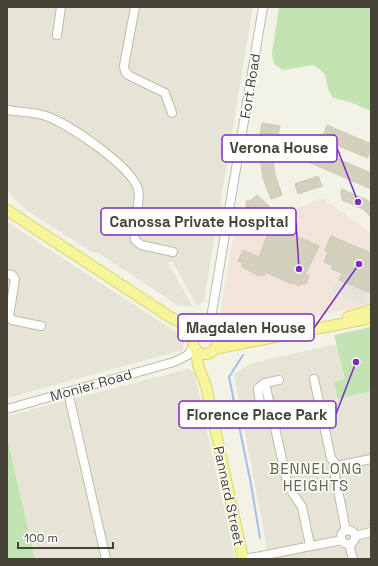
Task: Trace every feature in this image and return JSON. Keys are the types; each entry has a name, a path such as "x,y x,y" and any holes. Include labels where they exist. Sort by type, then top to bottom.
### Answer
{"main road":[{"path":"8,208 170,317 199,339 204,353 214,347 240,345 371,318"},
{"path":"318,328 371,310"},
{"path":"199,339 214,333 214,347"},
{"name":"Pannard Street","path":"199,339 198,365 206,386 244,559"},
{"name":"Pannard Street","path":"206,386 206,363 214,347"}],"street":[{"path":"57,35 61,7"},
{"path":"135,7 124,66 125,71 128,75 165,92 172,113"},
{"name":"Fort Road","path":"199,339 209,320 263,7"},
{"path":"7,110 46,116 100,149 118,163 133,179 138,189 133,230 135,240 141,245 172,252"},
{"path":"7,274 12,275 15,279 9,316 12,320 41,326"},
{"name":"Monier Road","path":"7,409 174,362 188,356 199,339"},
{"name":"Monier Road","path":"174,362 189,361 198,365"},
{"path":"314,379 331,458 337,466 335,475 346,531 343,533 352,559"},
{"path":"279,380 265,383 288,486 302,507 310,545"},
{"path":"68,392 106,559"},
{"path":"337,466 371,459"},
{"path":"346,531 351,531 355,536"},
{"path":"355,536 371,532"},
{"path":"244,559 310,545 354,541 355,536"}],"shaded area":[{"path":"7,7 253,7 204,301 197,306 172,261 168,263 193,307 179,306 97,252 93,253 28,211 16,201 7,190"},
{"path":"322,198 371,233 371,304 242,334 227,331 219,321 234,234"},
{"path":"7,222 174,331 184,340 183,350 7,398"},
{"path":"338,279 368,293 363,304 360,305 332,292"},
{"path":"336,344 345,380 338,398 371,391 371,559 269,559 234,374 250,364"},
{"path":"188,369 194,372 235,559 35,559 7,437 7,416"}],"green space":[{"path":"279,7 371,7 371,111 350,102 333,98 328,89 325,74 314,65 283,70 274,64 272,54"},
{"path":"371,327 371,391 338,399 334,382 345,379 334,335"},
{"path":"7,437 35,559 7,559"}],"building":[{"path":"262,123 280,126 277,140 270,139 275,175 282,195 271,199 263,178 258,145"},
{"path":"327,125 371,144 368,158 322,139"},
{"path":"310,147 371,173 371,189 304,160"},
{"path":"318,176 322,186 298,194 295,184"},
{"path":"341,189 371,203 371,217 363,209 342,200"},
{"path":"257,195 270,207 267,217 263,220 249,220 247,216 246,201 250,201"},
{"path":"270,228 277,231 278,228 319,246 305,275 309,276 306,284 300,284 300,286 293,283 292,284 265,272 264,276 260,274 259,276 241,266 243,263 238,261 243,250 259,257"},
{"path":"331,236 371,253 371,293 339,280 342,273 331,269 333,266 324,262 328,252 325,250"}],"waterway":[{"path":"243,355 229,377 251,484 260,538"}],"place":[{"name":"Verona House","path":"358,202"},
{"name":"Magdalen House","path":"359,264"},
{"name":"Canossa Private Hospital","path":"299,269"},
{"name":"Florence Place Park","path":"356,362"}],"district":[{"name":"BENNELONG HEIGHTS","path":"316,478"}]}
